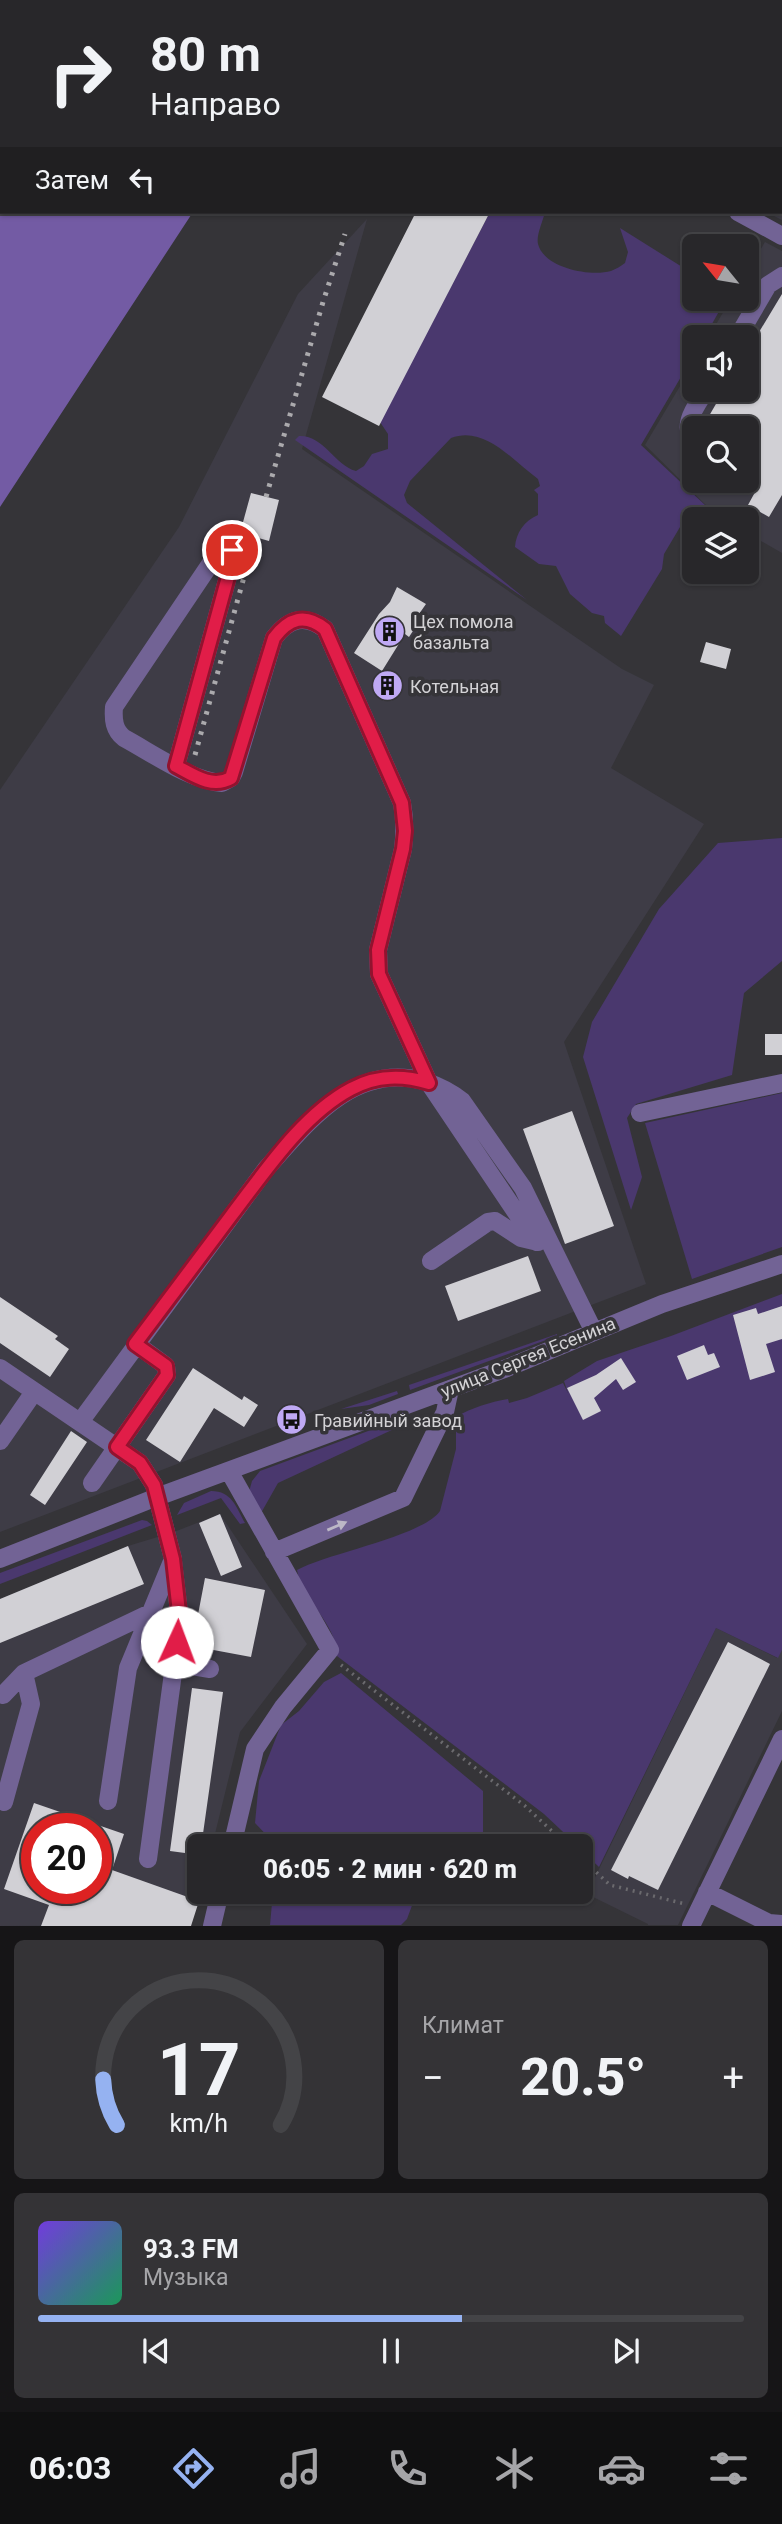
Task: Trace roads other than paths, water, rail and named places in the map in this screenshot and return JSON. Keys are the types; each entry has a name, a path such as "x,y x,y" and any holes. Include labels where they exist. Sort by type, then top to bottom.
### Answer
{"street":[{"path":"742,214 782,236"},
{"path":"745,325 768,285 782,276"},
{"path":"176,766 234,555 232,550 225,547 219,551 114,707 117,733 176,766 212,782 222,783 231,778 274,638 284,626 300,619 309,619 325,629 402,803 405,831 403,849 378,950 384,985 429,1083 543,1242 593,1331"},
{"path":"80,1422 135,1344 267,1169 320,1113 353,1088 377,1080 401,1077 429,1083"},
{"path":"640,1113 782,1083"},
{"path":"431,1261 488,1222 495,1221 521,1238 543,1242"},
{"name":"улица Сергея Есенина","path":"0,1559 157,1497 507,1368 662,1304 782,1264"},
{"path":"92,1483 167,1375 166,1366 135,1344"},
{"path":"0,1368 134,1458 146,1471 157,1497 173,1559 180,1621 148,1859"},
{"path":"274,1552 403,1497 445,1412 450,1389"},
{"path":"0,1441 34,1392"},
{"path":"229,1471 330,1650 283,1707 256,1749 235,1834"},
{"path":"108,1801 128,1668 173,1559"},
{"path":"0,1693 3,1695 24,1673 152,1612"},
{"path":"174,1663 211,1669"},
{"path":"4,1802 30,1704 24,1673"},
{"path":"691,1926 782,1740"},
{"path":"703,1900 773,1924"},
{"path":"212,1926 217,1904"}],"railway":[{"path":"266,497 345,234"},
{"path":"195,755 255,537"}],"place":[{"name":"Цех помола базальта","path":"390,631"},
{"name":"Котельная","path":"387,686"},
{"name":"Гравийный завод","path":"291,1420"}]}
